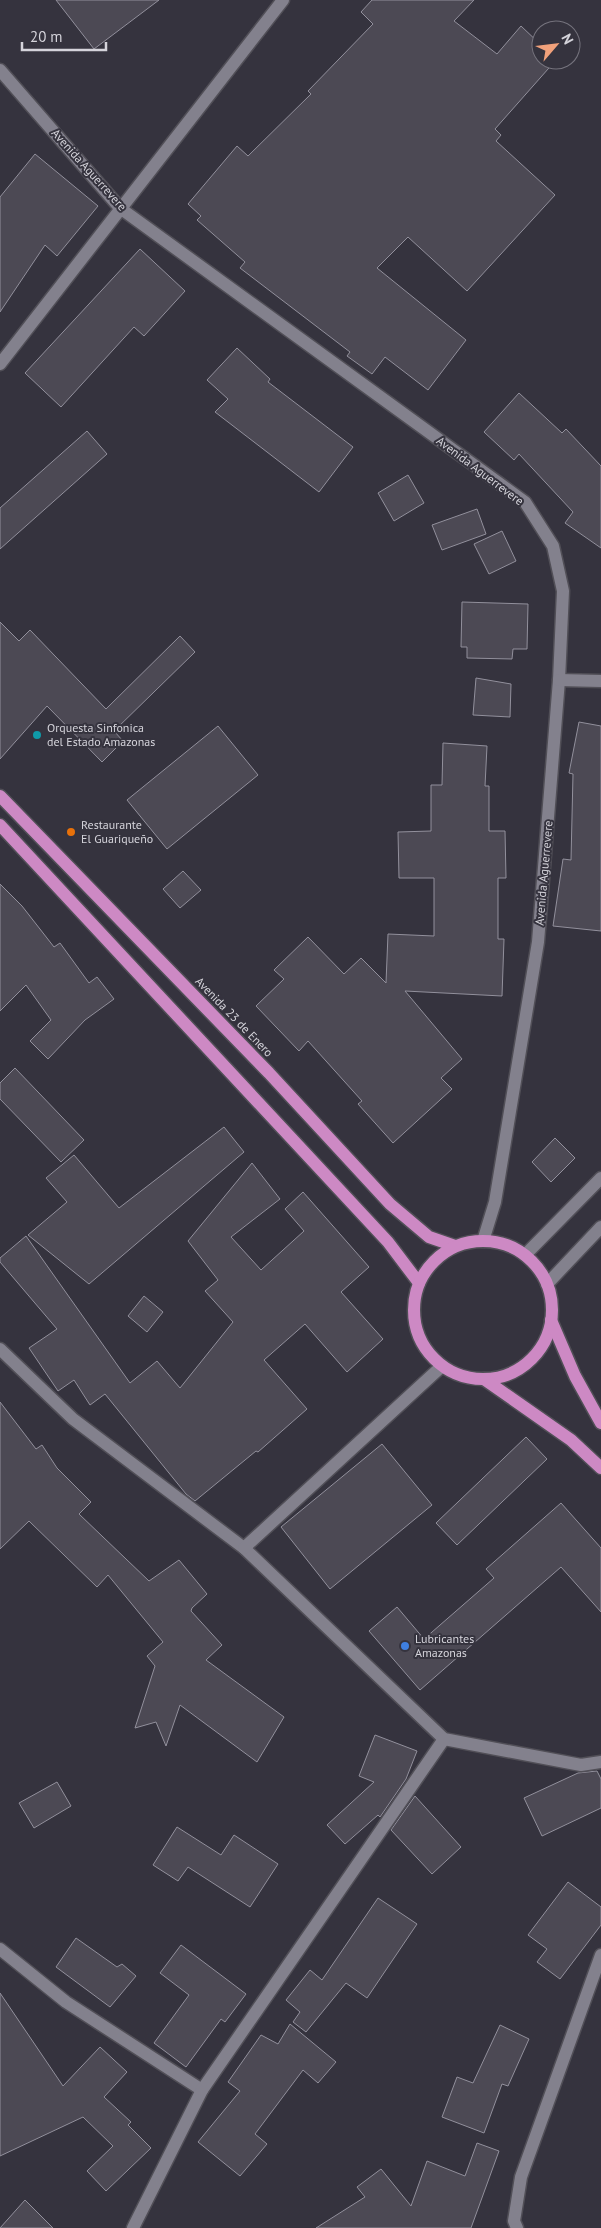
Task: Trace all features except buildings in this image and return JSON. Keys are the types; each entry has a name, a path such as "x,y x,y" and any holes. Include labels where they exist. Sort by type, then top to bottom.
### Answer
{"main road":[{"name":"Avenida 23 de Enero","path":"0,796 269,1073 390,1204 429,1237 455,1246"},
{"path":"0,825 388,1242 420,1283"},
{"name":"Avenida 23 de Enero","path":"483,1241 498,1243 525,1255 538,1269 547,1284 551,1302 551,1320 546,1339 536,1355 521,1368 504,1376 484,1379 462,1376 442,1366 426,1349 416,1328 414,1305 420,1283 428,1268 440,1256 455,1246 483,1241"},
{"name":"Avenida 23 de Enero","path":"551,1320 575,1376 601,1423"},
{"name":"Avenida 23 de Enero","path":"484,1379 571,1440 601,1468"}],"street":[{"path":"0,364 283,0"},
{"name":"Avenida Aguerrevere","path":"0,70 120,208 525,502 553,546 563,590 559,680 538,942 495,1202 483,1241"},
{"path":"559,680 601,681"},
{"path":"525,1255 601,1178"},
{"path":"547,1284 601,1227"},
{"path":"0,1349 73,1419 244,1548 444,1738 580,1765 601,1762"},
{"path":"244,1548 442,1366"},
{"path":"133,2228 202,2090 444,1738"},
{"path":"0,1949 66,2002 202,2090"},
{"path":"517,2228 514,2221 521,2177 601,1955"}],"place":[{"name":"Orquesta Sinfonica del Estado Amazonas","path":"37,735"},
{"name":"Restaurante El Guariqueño","path":"71,832"},
{"name":"Lubricantes Amazonas","path":"405,1646"}]}
